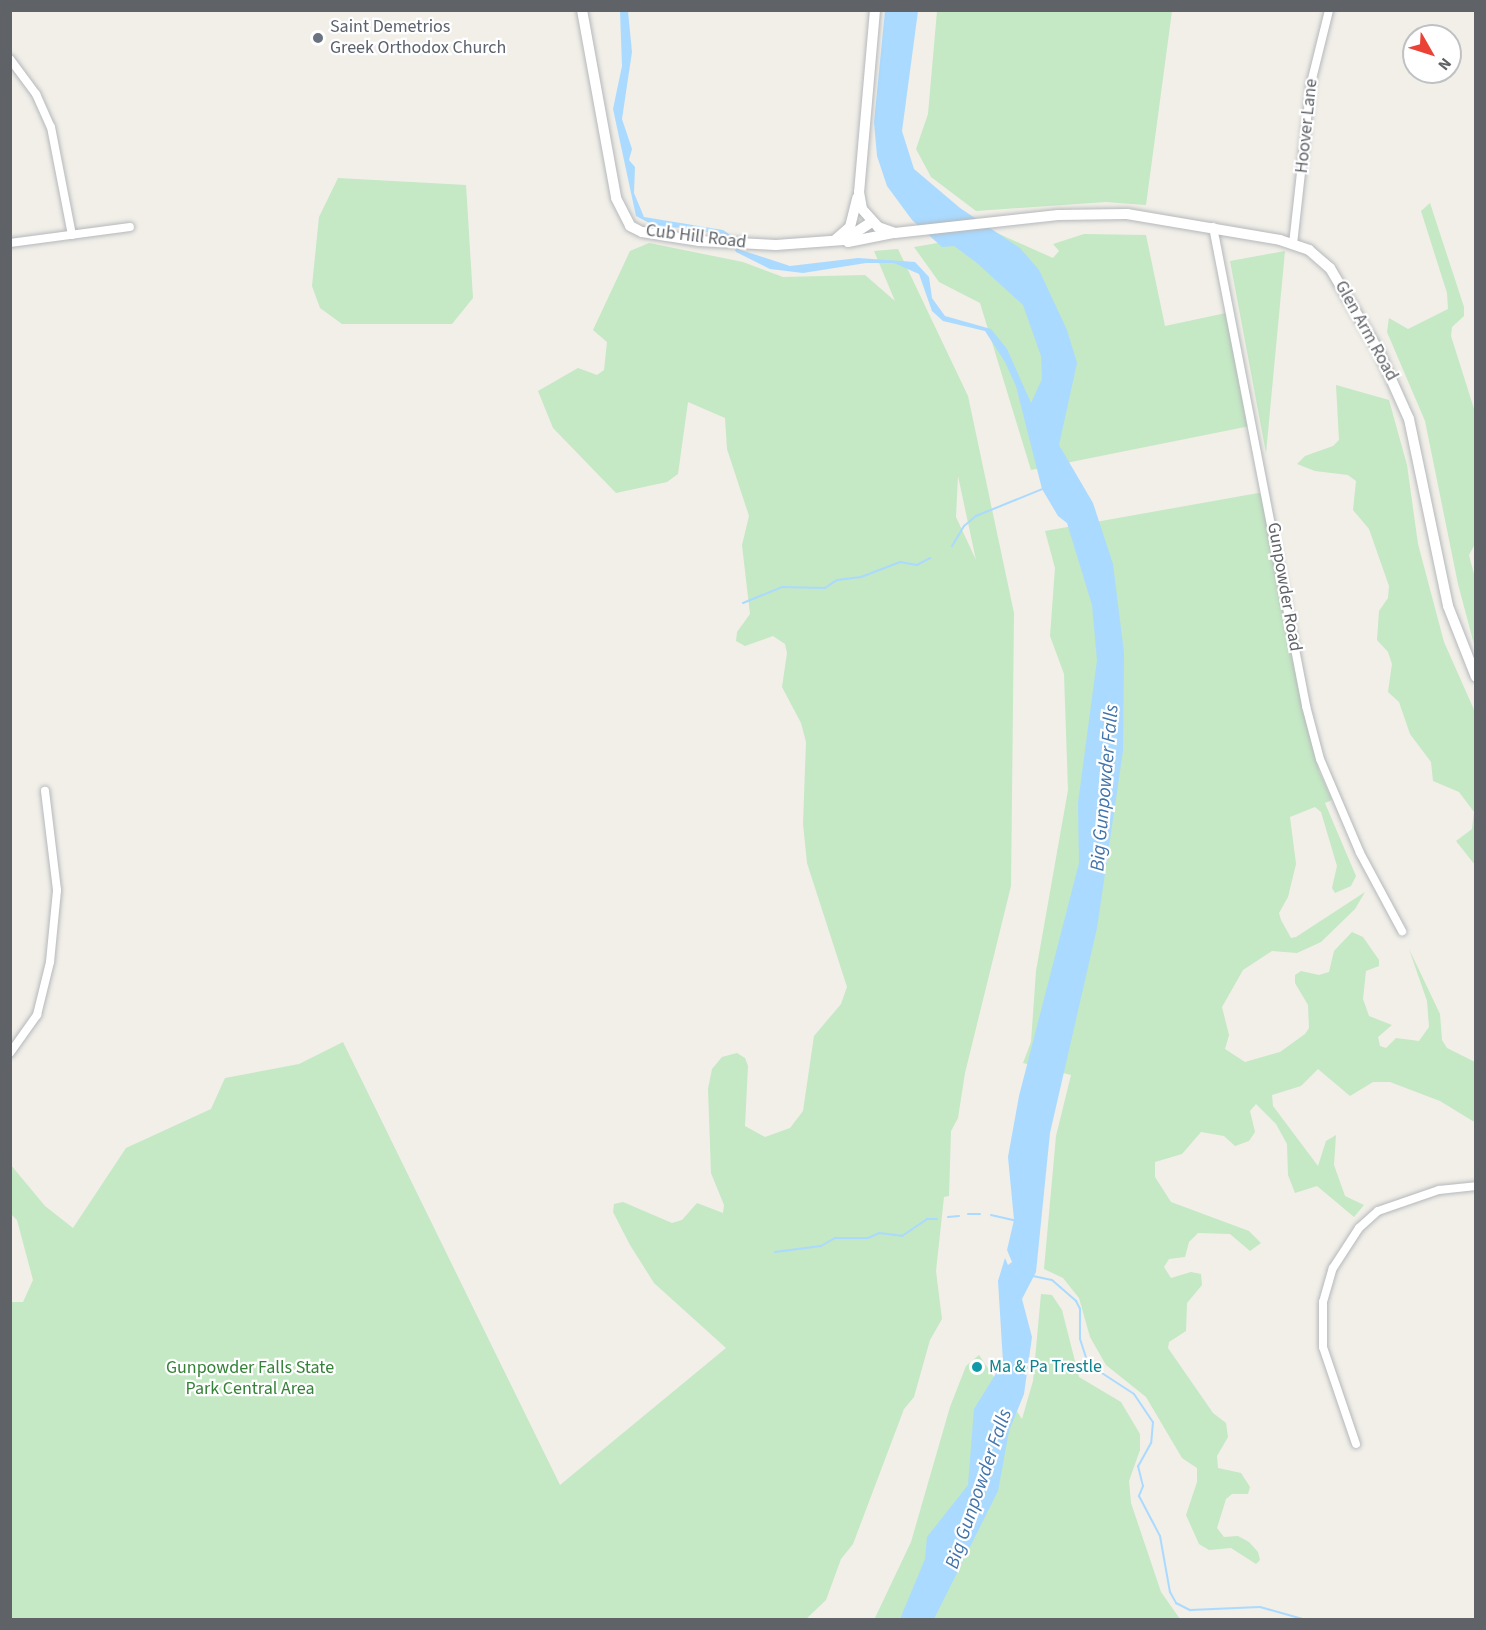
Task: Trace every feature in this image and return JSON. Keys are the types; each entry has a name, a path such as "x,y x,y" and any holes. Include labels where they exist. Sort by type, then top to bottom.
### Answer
{"main road":[{"name":"Cub Hill Road","path":"582,10 622,215 642,232 734,244 832,242 850,238 872,222"},
{"path":"832,242 850,227 859,192 875,10"},
{"path":"859,192 862,209 872,222 895,233"},
{"name":"Glen Arm Road","path":"832,242 862,241 895,233 1106,213 1213,227 1293,244 1317,255 1337,277 1402,401 1416,445 1448,606 1476,676"}],"street":[{"name":"Hoover Lane","path":"1293,244 1311,83 1329,10"},
{"path":"10,59 36,94 51,127 72,235"},
{"path":"10,243 130,227"},
{"name":"Gunpowder Road","path":"1213,227 1306,706 1320,759 1360,853 1402,931"},
{"path":"10,1053 37,1015 50,962 57,890 45,791"},
{"path":"1356,1444 1323,1347 1323,1302 1333,1268 1359,1228 1378,1211 1439,1190 1476,1186"}],"green space":[{"path":"937,11 1172,11 1146,205 1106,202 976,211 931,177 916,149 928,114"},
{"path":"338,178 466,185 473,298 452,324 342,324 320,308 312,286 319,217"},
{"path":"1430,203 1464,307 1464,316 1452,327 1451,336 1475,412 1476,542 1469,555 1475,578 1475,648 1458,584 1425,421 1387,332 1389,318 1408,329 1448,309 1447,293 1421,211"},
{"path":"997,233 1053,258 1059,251 1053,244 1084,234 1146,235 1165,326 1226,313 1250,426 1031,470 980,303 939,282 914,247"},
{"name":"Gunpowder Falls State Park Central Area","path":"649,243 743,262 783,277 865,275 895,301 874,251 898,249 968,396 1014,613 1011,886 965,1073 958,1118 951,1131 949,1196 944,1197 936,1271 942,1319 930,1340 914,1397 904,1409 853,1544 841,1559 826,1600 805,1620 11,1619 11,1302 23,1302 33,1280 17,1220 11,1214 10,1164 45,1206 73,1228 126,1148 211,1109 225,1078 299,1064 343,1042 560,1485 726,1348 654,1283 613,1212 614,1204 623,1202 672,1223 682,1220 697,1203 723,1213 724,1205 711,1173 708,1089 712,1069 722,1057 737,1053 745,1058 748,1066 745,1126 765,1137 790,1128 803,1111 814,1036 841,1004 847,987 807,863 803,824 806,742 801,723 782,687 787,653 785,644 773,636 745,646 736,641 737,632 750,614 742,545 749,516 727,449 725,418 688,402 678,474 667,482 616,493 553,428 538,391 578,368 597,375 604,370 607,342 593,330 630,251","holes":["958,476 976,560 956,517"]},
{"path":"1285,251 1266,453 1230,261"},
{"path":"1336,385 1389,400 1407,465 1418,544 1444,642 1475,712 1475,865 1456,841 1472,829 1474,812 1459,792 1433,781 1431,762 1410,734 1399,702 1388,692 1392,664 1388,652 1377,640 1379,611 1388,598 1389,586 1369,529 1353,510 1356,481 1348,475 1315,471 1297,464 1305,456 1333,446 1339,440"},
{"path":"1264,492 1302,700 1319,771 1332,800 1325,803 1356,876 1351,886 1335,893 1332,888 1337,866 1321,812 1315,807 1290,817 1296,864 1288,897 1279,913 1281,920 1291,938 1296,937 1365,892 1355,909 1321,942 1297,953 1272,951 1243,970 1222,1007 1229,1035 1225,1049 1245,1062 1280,1052 1305,1034 1309,1028 1308,1005 1295,983 1295,975 1301,971 1319,975 1329,972 1334,951 1352,932 1363,937 1379,960 1379,966 1366,971 1363,999 1369,1016 1392,1025 1378,1037 1380,1046 1386,1048 1396,1038 1419,1041 1429,1027 1427,1001 1409,949 1440,1014 1442,1040 1447,1048 1475,1062 1476,1123 1440,1101 1390,1082 1373,1082 1350,1096 1318,1069 1301,1086 1272,1095 1273,1106 1318,1166 1326,1141 1336,1135 1334,1165 1345,1196 1364,1205 1354,1217 1317,1186 1295,1193 1288,1175 1287,1144 1276,1124 1256,1104 1250,1111 1255,1132 1249,1141 1235,1146 1224,1136 1201,1132 1182,1154 1155,1162 1155,1177 1171,1202 1249,1231 1261,1243 1250,1251 1230,1234 1198,1233 1189,1242 1185,1257 1169,1259 1164,1267 1171,1278 1191,1272 1201,1274 1202,1285 1187,1303 1186,1331 1169,1342 1168,1348 1213,1413 1226,1423 1228,1437 1217,1456 1218,1468 1241,1473 1250,1487 1248,1494 1232,1494 1226,1499 1217,1528 1224,1537 1238,1536 1249,1542 1258,1552 1260,1560 1256,1564 1231,1548 1209,1550 1199,1544 1186,1515 1197,1482 1197,1468 1182,1458 1146,1397 1106,1365 1090,1337 1079,1298 1063,1278 1044,1269 1056,1136 1071,1075 1023,1063 1031,1042 1036,971 1068,790 1064,674 1050,636 1055,568 1045,531"},
{"path":"1041,1294 1052,1295 1062,1310 1079,1377 1121,1402 1140,1434 1140,1450 1129,1481 1131,1503 1161,1592 1180,1619 874,1620 911,1542 950,1407 966,1366 979,1355 1022,1419 1033,1381"}],"water":[{"name":"Big Gunpowder Falls","path":"620,11 628,11 632,52 622,119 632,149 629,160 635,167 634,193 644,217 723,230 736,239 741,250 790,266 858,258 915,262 929,277 932,298 945,316 991,329 1007,349 1031,403 1042,379 1041,356 1023,305 977,263 954,246 942,247 912,220 887,186 877,156 874,122 885,11 918,11 902,131 914,169 960,208 1020,248 1039,270 1067,330 1077,363 1059,445 1093,503 1113,564 1124,653 1123,751 1097,928 1050,1133 1036,1272 1022,1299 1032,1337 1024,1394 1009,1431 998,1491 934,1619 900,1619 925,1559 927,1537 968,1485 974,1409 1003,1362 998,1281 1005,1258 1008,1265 1012,1262 1007,1250 1014,1220 1008,1157 1019,1096 1079,863 1078,803 1097,660 1092,605 1067,523 1058,516 1042,489 1016,386 1005,362 985,331 943,321 932,311 919,274 894,263 866,263 803,273 770,269 736,252 728,238 691,228 657,227 636,216 613,109 622,66"}],"waterway":[{"path":"952,546 964,526 976,516 1045,488"},
{"path":"743,603 782,587 825,588 837,580 861,577 900,562 917,565 930,558"},
{"path":"968,1214 980,1214"},
{"path":"991,1215 1017,1221"},
{"path":"948,1217 959,1216"},
{"path":"775,1252 821,1246 835,1238 868,1238 879,1233 902,1236 927,1219 937,1219"},
{"path":"1033,1276 1052,1280 1076,1301 1080,1309 1080,1339 1088,1364 1134,1394 1153,1422 1151,1443 1138,1466 1143,1486 1139,1496 1160,1536 1170,1592 1176,1603 1190,1610 1260,1607 1306,1620"}],"place":[{"name":"Saint Demetrios Greek Orthodox Church","path":"318,38"},
{"name":"Ma & Pa Trestle","path":"977,1367"}]}
